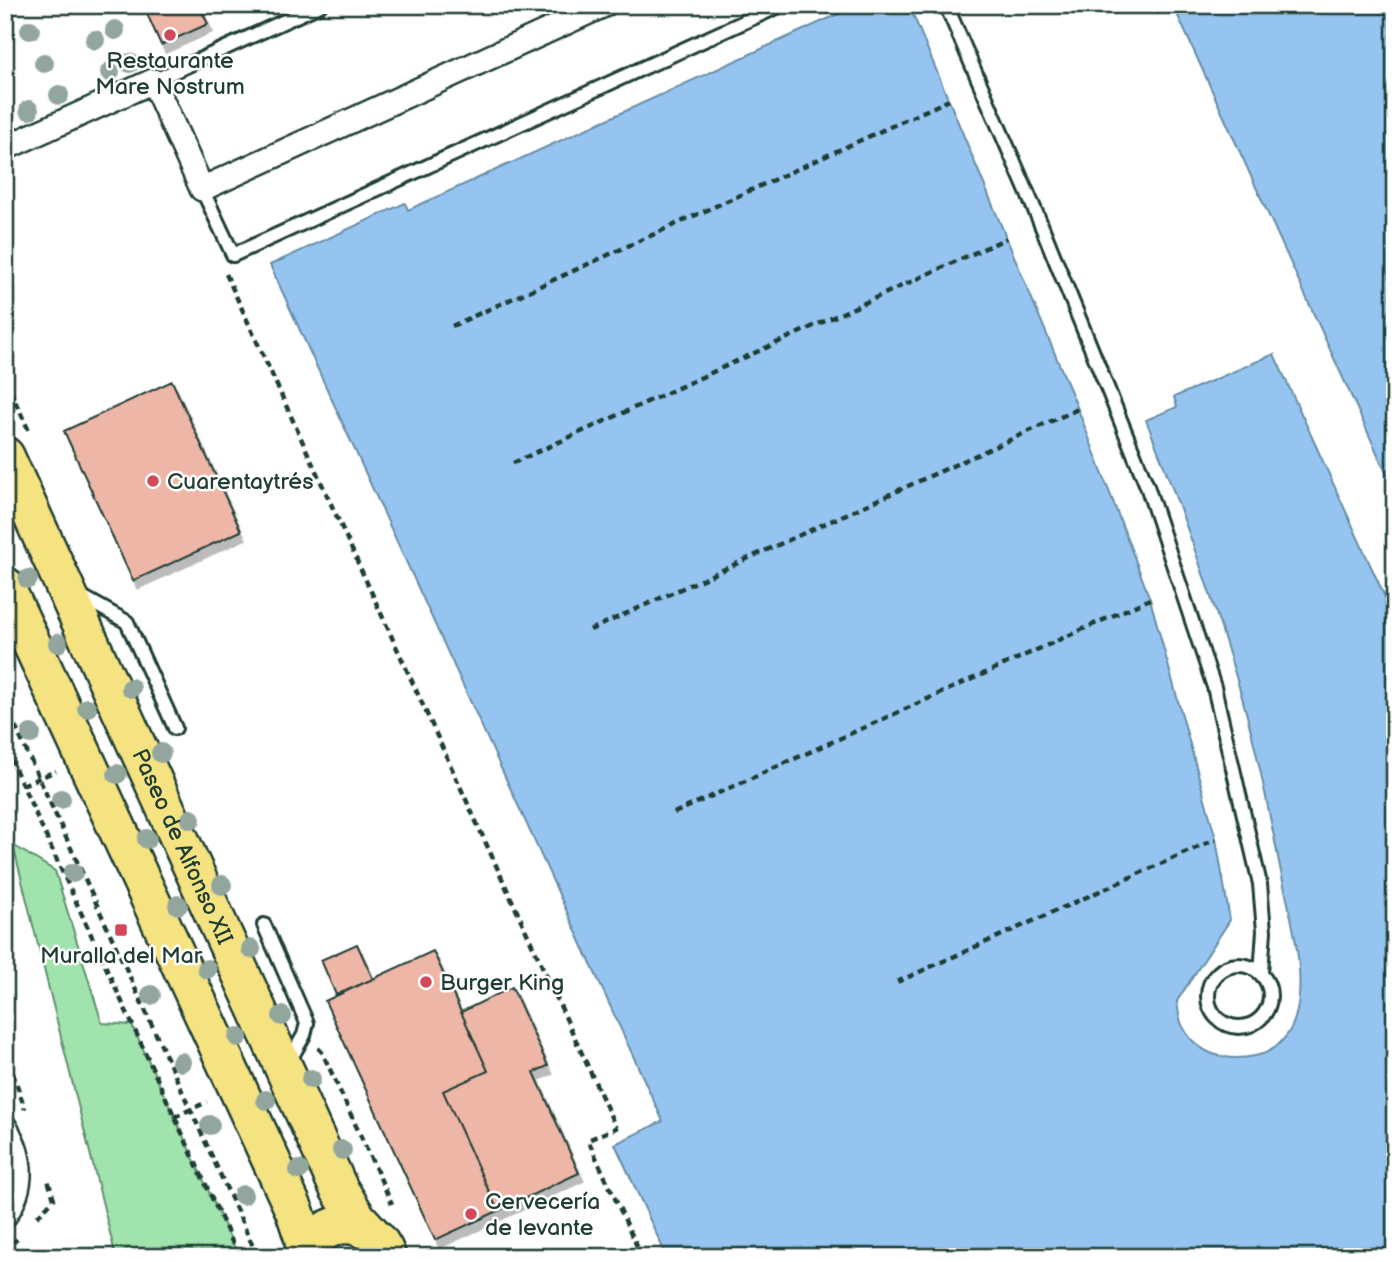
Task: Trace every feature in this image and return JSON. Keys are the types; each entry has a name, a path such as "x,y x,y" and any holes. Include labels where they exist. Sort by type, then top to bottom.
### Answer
{"main road":[{"name":"Paseo de Alfonso XII","path":"5,456 339,1189 357,1218 379,1245"},
{"path":"5,586 295,1212 304,1239 305,1257"},
{"path":"305,1257 316,1237 336,1226 360,1227 379,1245"}],"street":[{"path":"5,148 153,81 202,189 604,5"},
{"path":"5,1127 17,1151 20,1177 6,1214"}],"lane":[{"path":"153,81 320,5"},
{"path":"202,189 233,255 781,5"},
{"path":"946,5 1040,222 1147,486 1214,687 1260,884 1264,931 1261,973 1270,992 1266,1013 1259,1021 1238,1028 1219,1020 1208,1003 1210,983 1216,974 1223,968 1243,964 1261,973"},
{"path":"65,588 127,622 175,728"},
{"path":"264,925 307,1023 304,1035 285,1069"}],"path":[{"path":"452,326 949,100"},
{"path":"513,463 1007,238"},
{"path":"222,266 616,1128 588,1140 642,1257"},
{"path":"590,630 1078,409"},
{"path":"674,813 1150,599"},
{"path":"5,704 258,1257"},
{"path":"5,747 239,1257"},
{"path":"897,982 1216,839"}],"green space":[{"path":"13,845 55,871 102,1023 132,1025 239,1257 116,1257"}],"water":[{"path":"858,5 909,5 1078,409 1150,599 1216,839 1230,920 1177,1001 1183,1027 1189,1037 1214,1054 1244,1058 1262,1054 1280,1043 1295,1018 1300,983 1299,964 1244,704 1206,581 1146,420 1177,407 1174,397 1274,354 1395,619 1395,1257 667,1257 615,1144 663,1121 270,265 405,203 408,210"},
{"path":"1173,5 1395,5 1395,492"}],"building":[{"name":"Restaurante Mare Nostrum","path":"143,5 199,5 208,24 161,45"},
{"name":"Cuarentaytrés","path":"172,381 241,531 133,581 64,431"},
{"path":"357,944 373,979 336,995 321,960"},
{"path":"433,951 488,1071 443,1091 498,1211 435,1240 325,1001"},
{"path":"512,987 548,1066 534,1072 579,1173 498,1211 443,1091 488,1071 461,1012"}],"place":[{"name":"Restaurante Mare Nostrum","path":"170,35"},
{"name":"Cuarentaytrés","path":"153,481"},
{"name":"Muralla del Mar","path":"121,930"},
{"name":"Burger King","path":"426,982"},
{"name":"Cervecería de levante","path":"471,1214"}]}
